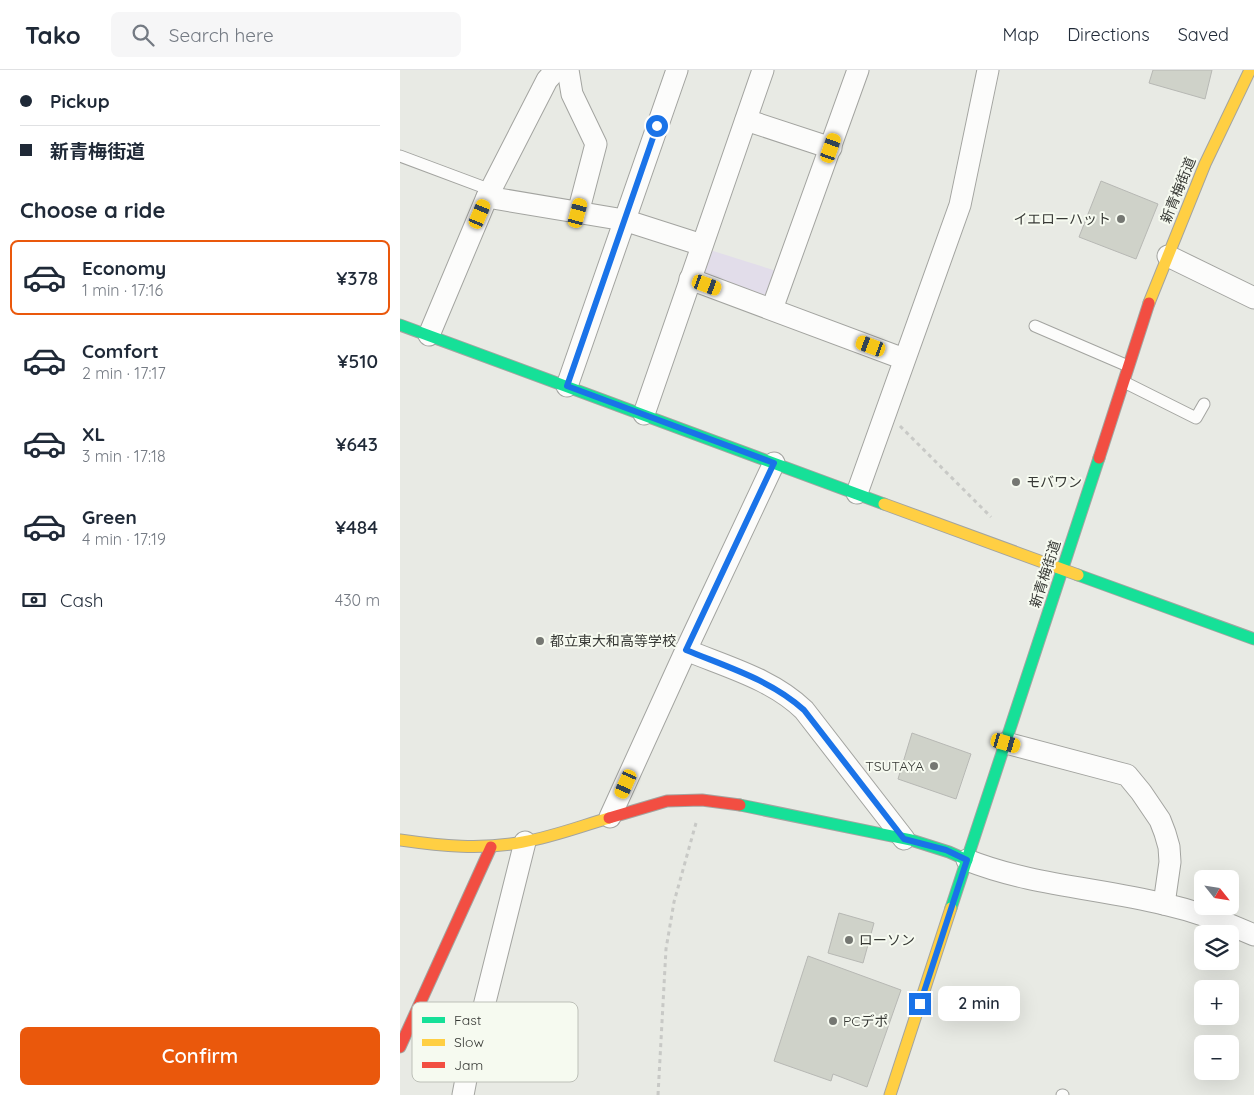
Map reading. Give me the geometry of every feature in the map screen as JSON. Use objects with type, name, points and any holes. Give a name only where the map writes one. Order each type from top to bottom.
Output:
[{"type":"street","points":[[429,335],[489,193],[547,80],[556,70]]},
{"type":"street","points":[[568,70],[572,94],[596,144],[578,213]]},
{"type":"street","points":[[567,386],[676,70]]},
{"type":"street","points":[[644,414],[763,70]]},
{"type":"street","points":[[772,309],[858,70]]},
{"type":"street","points":[[857,492],[960,205],[988,70]]},
{"type":"street","name":"新青梅街道","points":[[890,1095],[1153,292],[1205,164],[1250,70]]},
{"type":"street","points":[[746,120],[831,148]]},
{"type":"street","points":[[489,193],[578,213],[624,220],[702,245]]},
{"type":"street","points":[[1168,256],[1254,298]]},
{"type":"street","points":[[690,279],[904,359]]},
{"type":"street","points":[[400,325],[1254,639]]},
{"type":"street","points":[[610,818],[774,463]]},
{"type":"street","points":[[686,650],[766,683],[792,698],[804,710],[904,839]]},
{"type":"street","points":[[1006,743],[1127,775],[1160,820],[1165,833],[1169,847],[1170,862],[1164,904]]},
{"type":"street","points":[[400,840],[460,847],[490,847],[526,842],[659,802],[702,800],[904,839],[946,850],[990,869],[1164,904],[1228,924],[1254,935]]},
{"type":"street","points":[[485,1002],[526,842]]},
{"type":"street","points":[[420,1002],[490,847]]},
{"type":"street","points":[[400,1047],[412,1020]]},
{"type":"street","points":[[463,1095],[465,1082]]},
{"type":"lane","points":[[400,156],[489,193]]},
{"type":"lane","points":[[1034,326],[1128,366]]},
{"type":"lane","points":[[1124,382],[1196,418],[1204,404]]},
{"type":"path","points":[[886,411],[996,523]]},
{"type":"path","points":[[658,1095],[666,949],[674,902],[702,800]]},
{"type":"shaded area","points":[[710,250],[783,273],[771,306],[698,280]]},
{"type":"building","points":[[1153,70],[1212,70],[1205,99],[1149,83]]},
{"type":"building","points":[[1101,181],[1158,204],[1136,259],[1079,237]]},
{"type":"building","points":[[912,733],[971,754],[956,799],[898,779]]},
{"type":"building","points":[[839,913],[874,923],[863,963],[828,953]]},
{"type":"building","points":[[808,956],[901,990],[867,1087],[833,1074],[831,1081],[774,1061]]},
{"type":"traffic: fast","points":[[400,325],[884,504]]},
{"type":"traffic: fast","points":[[951,908],[1099,458]]},
{"type":"traffic: fast","points":[[1078,575],[1254,639]]},
{"type":"traffic: fast","points":[[740,805],[911,840],[967,860]]},
{"type":"traffic: slow","points":[[1149,303],[1205,164],[1250,70]]},
{"type":"traffic: slow","points":[[884,504],[1078,575]]},
{"type":"traffic: slow","points":[[400,840],[431,844],[492,846],[545,837],[609,818]]},
{"type":"traffic: slow","points":[[890,1095],[951,908]]},
{"type":"traffic: jam","points":[[1099,458],[1149,303]]},
{"type":"traffic: jam","points":[[609,818],[667,801],[702,800],[740,805]]},
{"type":"traffic: jam","points":[[420,1002],[491,847]]},
{"type":"traffic: jam","points":[[400,1047],[412,1021]]},
{"type":"place","name":"イエローハット","points":[[1121,219]]},
{"type":"place","name":"モバワン","points":[[1016,482]]},
{"type":"place","name":"都立東大和高等学校","points":[[540,641]]},
{"type":"place","name":"TSUTAYA","points":[[934,766]]},
{"type":"place","name":"ローソン","points":[[849,940]]},
{"type":"place","name":"PCデポ","points":[[833,1021]]},
{"type":"route","points":[[657,126],[567,386],[774,463],[686,650],[766,683],[792,698],[804,710],[904,839],[946,850],[967,860],[920,1004]]}]
